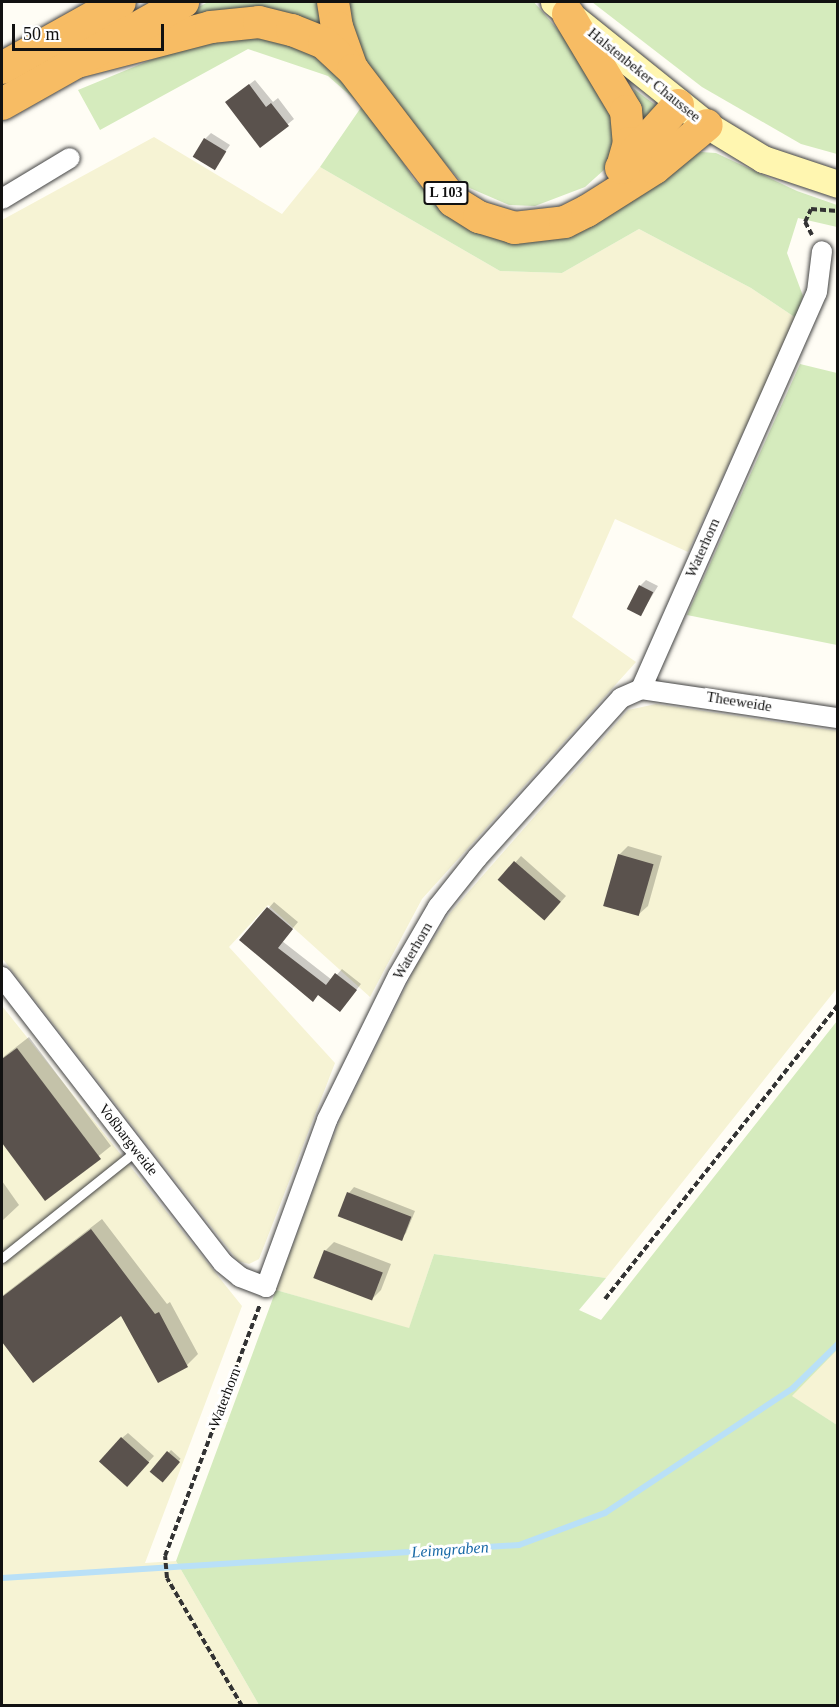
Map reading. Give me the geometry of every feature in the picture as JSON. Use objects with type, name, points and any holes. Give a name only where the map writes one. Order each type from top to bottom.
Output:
[{"type":"highway","points":[[2,68],[120,2]]},
{"type":"highway","name":"L 103","points":[[2,104],[183,2]]},
{"type":"highway","name":"L 103","points":[[333,2],[337,27],[353,70]]},
{"type":"highway","name":"L 103","points":[[561,8],[626,111],[629,143],[622,168]]},
{"type":"highway","name":"L 103","points":[[73,63],[211,27],[259,22],[292,30],[324,43],[353,70],[443,190],[465,210],[493,223],[528,229],[565,222],[587,211],[654,168],[706,125]]},
{"type":"highway","name":"L 103","points":[[587,211],[678,105]]},
{"type":"main road","name":"Halstenbeker Chaussee","points":[[561,8],[678,105],[706,125],[763,159],[837,184]]},
{"type":"street","points":[[2,199],[70,158]]},
{"type":"street","name":"Waterhorn","points":[[267,1287],[327,1120],[398,976],[438,908],[477,858],[621,698],[641,689],[817,292],[822,251]]},
{"type":"street","name":"Theeweide","points":[[641,689],[837,718]]},
{"type":"street","name":"Voßbargweide","points":[[2,977],[223,1263],[240,1277],[267,1287]]},
{"type":"lane","points":[[2,1258],[136,1151]]},
{"type":"path","points":[[805,222],[811,209],[837,211]]},
{"type":"path","points":[[605,1299],[837,1005]]},
{"type":"path","name":"Waterhorn","points":[[242,1706],[167,1578],[165,1556],[267,1287]]},
{"type":"shaded area","points":[[154,137],[282,214],[320,167],[500,271],[562,273],[639,229],[751,288],[796,318],[688,552],[615,519],[572,617],[636,662],[422,899],[370,997],[268,905],[229,947],[335,1063],[259,1259],[249,1264],[238,1261],[2,958],[2,220]]},
{"type":"shaded area","points":[[656,704],[837,731],[837,988],[606,1278],[434,1254],[409,1329],[276,1290],[339,1122],[417,964],[450,913],[628,710]]},
{"type":"shaded area","points":[[2,1006],[242,1306],[145,1563],[176,1561],[259,1705],[2,1705]]},
{"type":"shaded area","points":[[837,1350],[837,1425],[791,1396]]},
{"type":"green space","points":[[208,2],[324,2],[332,38],[157,29]]},
{"type":"green space","points":[[349,2],[534,2],[601,80],[617,130],[605,169],[585,187],[535,206],[509,205],[465,186],[408,121],[359,52],[348,16]]},
{"type":"green space","points":[[592,2],[837,2],[837,154],[801,144],[702,87]]},
{"type":"green space","points":[[250,33],[294,40],[334,66],[370,109],[414,180],[462,222],[506,238],[556,239],[593,224],[684,157],[701,152],[716,153],[797,191],[837,205],[837,227],[798,218],[787,253],[803,296],[796,318],[751,288],[639,229],[562,273],[500,271],[320,167],[362,106],[328,76],[248,49],[100,130],[78,90],[187,45]]},
{"type":"green space","points":[[634,89],[658,107],[641,128]]},
{"type":"green space","points":[[800,364],[837,373],[837,645],[687,615]]},
{"type":"green space","points":[[837,1021],[837,1350],[792,1396],[837,1425],[837,1705],[259,1705],[176,1561],[276,1290],[409,1328],[434,1254],[606,1278],[579,1310],[601,1320]]},
{"type":"building","points":[[249,84],[266,107],[271,103],[289,126],[260,148],[225,102]]},
{"type":"building","points":[[204,138],[226,151],[215,170],[193,157]]},
{"type":"building","points":[[639,585],[653,592],[641,616],[627,609]]},
{"type":"building","points":[[618,854],[654,864],[639,916],[603,906]]},
{"type":"building","points":[[514,861],[561,902],[544,921],[498,880]]},
{"type":"building","points":[[267,907],[293,929],[278,948],[326,985],[335,973],[357,990],[340,1012],[318,995],[313,1002],[239,940]]},
{"type":"building","points":[[17,1048],[101,1159],[45,1201],[2,1143],[2,1059]]},
{"type":"building","points":[[347,1192],[411,1217],[402,1241],[338,1216]]},
{"type":"building","points":[[91,1229],[155,1314],[159,1312],[188,1367],[158,1383],[121,1316],[33,1383],[2,1342],[2,1297]]},
{"type":"building","points":[[324,1250],[383,1273],[372,1301],[313,1278]]},
{"type":"building","points":[[121,1437],[149,1462],[127,1487],[99,1462]]},
{"type":"building","points":[[167,1451],[180,1462],[163,1483],[150,1472]]},
{"type":"waterway","name":"Leimgraben","points":[[2,1578],[519,1545],[605,1513],[793,1388],[838,1344]]}]
